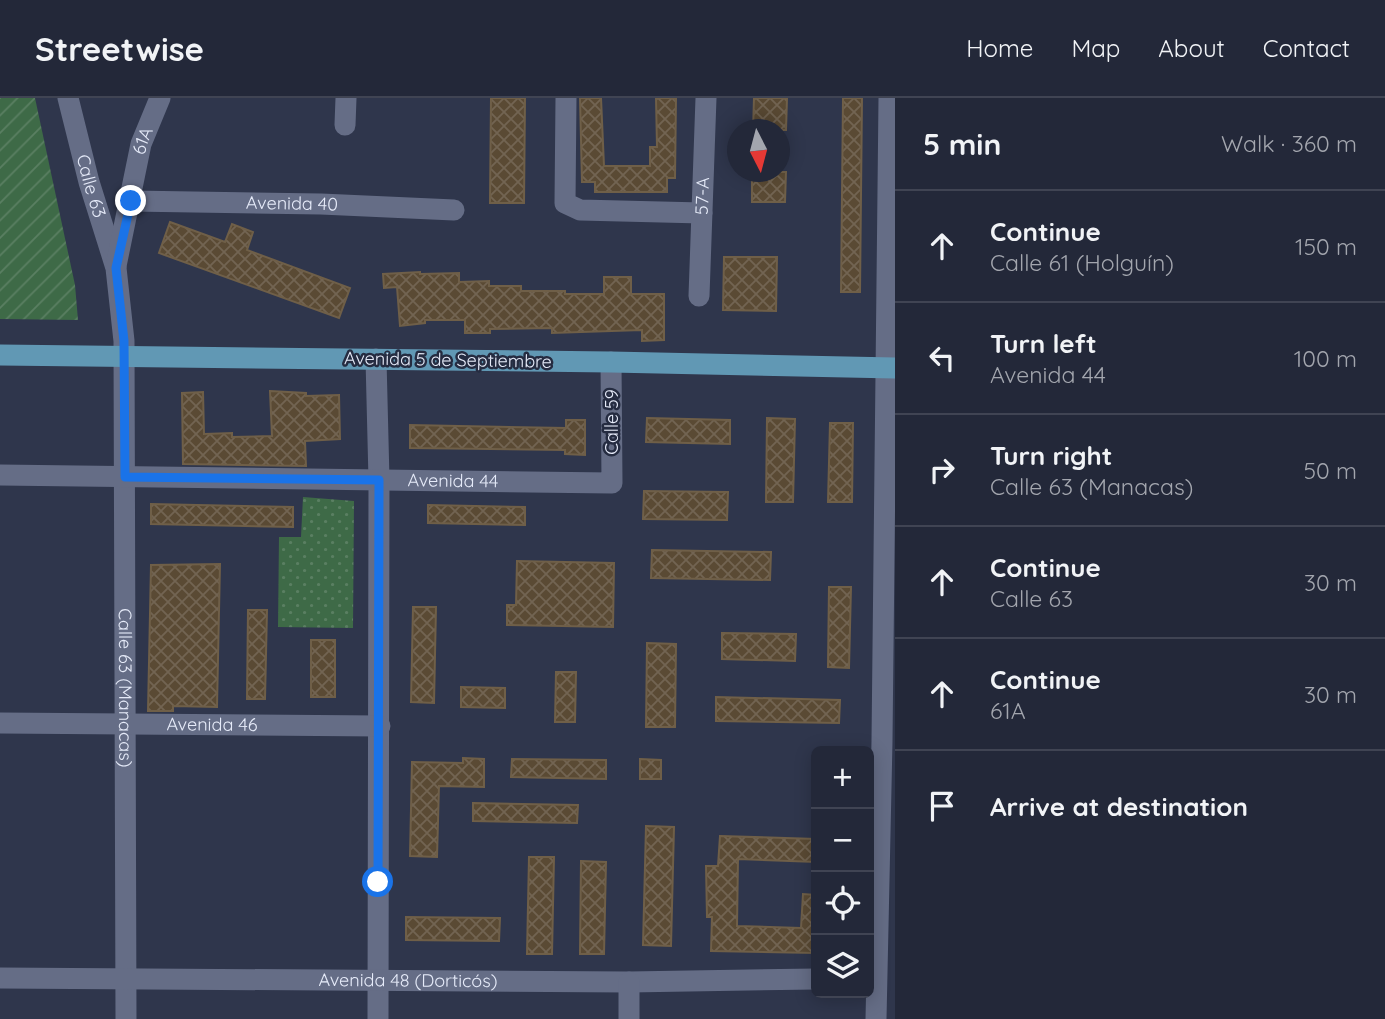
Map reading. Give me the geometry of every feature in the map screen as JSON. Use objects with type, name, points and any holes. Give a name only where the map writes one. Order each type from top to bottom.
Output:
[{"type":"main road","name":"Avenida 5 de Septiembre","points":[[0,355],[891,368]]},
{"type":"street","name":"Calle 63","points":[[68,98],[89,182],[116,268],[124,358]]},
{"type":"street","name":"61A","points":[[116,268],[141,144],[160,98]]},
{"type":"street","points":[[345,125],[346,98]]},
{"type":"street","points":[[566,98],[565,203],[580,210],[702,213]]},
{"type":"street","name":"57-A","points":[[699,296],[706,98]]},
{"type":"street","points":[[876,1019],[880,979],[882,741],[891,368],[889,98]]},
{"type":"street","name":"Avenida 40","points":[[131,201],[321,204],[454,210]]},
{"type":"street","name":"Calle 63 (Manacas)","points":[[124,358],[126,1019]]},
{"type":"street","points":[[376,359],[380,726],[378,1019]]},
{"type":"street","name":"Calle 59","points":[[611,362],[612,483]]},
{"type":"street","name":"Avenida 44","points":[[0,475],[612,483]]},
{"type":"street","name":"Avenida 46","points":[[0,723],[380,726]]},
{"type":"street","name":"Avenida 48 (Dorticós)","points":[[0,978],[629,982],[811,979]]},
{"type":"street","points":[[629,982],[629,1019]]},
{"type":"green space","points":[[0,98],[35,98],[75,285],[78,320],[0,319]]},
{"type":"green space","points":[[303,497],[354,501],[353,628],[278,627],[279,537],[301,537]]},
{"type":"building","points":[[491,98],[525,98],[524,203],[490,203]]},
{"type":"building","points":[[580,98],[601,98],[604,166],[650,166],[650,147],[657,147],[656,98],[676,98],[675,178],[667,178],[667,192],[595,192],[595,182],[582,182]]},
{"type":"building","points":[[754,98],[787,98],[786,119],[753,119]]},
{"type":"building","points":[[843,98],[862,98],[860,292],[841,292]]},
{"type":"building","points":[[752,182],[786,182],[785,202],[752,202]]},
{"type":"building","points":[[170,222],[225,242],[232,224],[253,232],[247,250],[350,288],[339,318],[159,253]]},
{"type":"building","points":[[724,257],[777,257],[776,311],[723,310]]},
{"type":"building","points":[[459,273],[459,282],[489,281],[489,286],[521,286],[521,291],[565,291],[565,294],[604,294],[604,277],[631,277],[631,294],[664,294],[664,340],[642,341],[642,330],[552,333],[552,328],[490,329],[490,333],[465,333],[465,320],[425,320],[425,323],[400,326],[397,287],[384,288],[383,274]]},
{"type":"building","points":[[270,391],[306,393],[306,396],[339,395],[340,439],[305,441],[306,466],[183,464],[182,393],[203,392],[204,434],[232,433],[232,437],[272,436]]},
{"type":"building","points":[[647,418],[730,420],[730,444],[646,442]]},
{"type":"building","points":[[767,418],[795,419],[793,502],[766,502]]},
{"type":"building","points":[[566,420],[585,420],[585,455],[565,454],[565,450],[410,448],[410,425],[566,428]]},
{"type":"building","points":[[830,423],[853,423],[852,502],[828,502]]},
{"type":"building","points":[[644,491],[728,492],[727,520],[643,519]]},
{"type":"building","points":[[151,504],[293,507],[293,527],[151,524]]},
{"type":"building","points":[[428,505],[525,507],[525,525],[428,523]]},
{"type":"building","points":[[652,550],[771,552],[770,580],[651,578]]},
{"type":"building","points":[[517,561],[614,563],[613,627],[507,625],[507,605],[516,605]]},
{"type":"building","points":[[220,564],[217,707],[173,706],[173,711],[148,711],[151,565]]},
{"type":"building","points":[[829,587],[851,587],[849,668],[828,667]]},
{"type":"building","points":[[413,607],[436,607],[434,703],[411,702]]},
{"type":"building","points":[[248,610],[267,610],[265,699],[247,699]]},
{"type":"building","points":[[722,633],[796,634],[795,661],[722,659]]},
{"type":"building","points":[[311,640],[335,640],[335,697],[311,697]]},
{"type":"building","points":[[647,643],[676,644],[675,727],[646,727]]},
{"type":"building","points":[[556,672],[576,672],[575,722],[555,722]]},
{"type":"building","points":[[461,687],[505,688],[505,708],[461,707]]},
{"type":"building","points":[[716,697],[840,700],[839,723],[716,721]]},
{"type":"building","points":[[463,758],[484,759],[484,787],[439,786],[437,857],[410,856],[412,762],[463,763]]},
{"type":"building","points":[[512,759],[606,760],[606,779],[511,777]]},
{"type":"building","points":[[640,759],[661,760],[661,779],[640,779]]},
{"type":"building","points":[[473,803],[578,805],[577,823],[473,821]]},
{"type":"building","points":[[646,826],[674,827],[671,946],[643,945]]},
{"type":"building","points":[[720,836],[811,839],[811,862],[738,859],[737,926],[801,928],[803,894],[811,895],[811,953],[711,951],[712,917],[707,917],[706,866],[718,866]]},
{"type":"building","points":[[529,857],[554,857],[552,954],[527,954]]},
{"type":"building","points":[[581,861],[606,862],[604,954],[580,954]]},
{"type":"building","points":[[406,917],[500,918],[499,941],[406,940]]},
{"type":"route","points":[[131,201],[116,268],[124,341],[125,477],[379,480],[378,882]]}]
